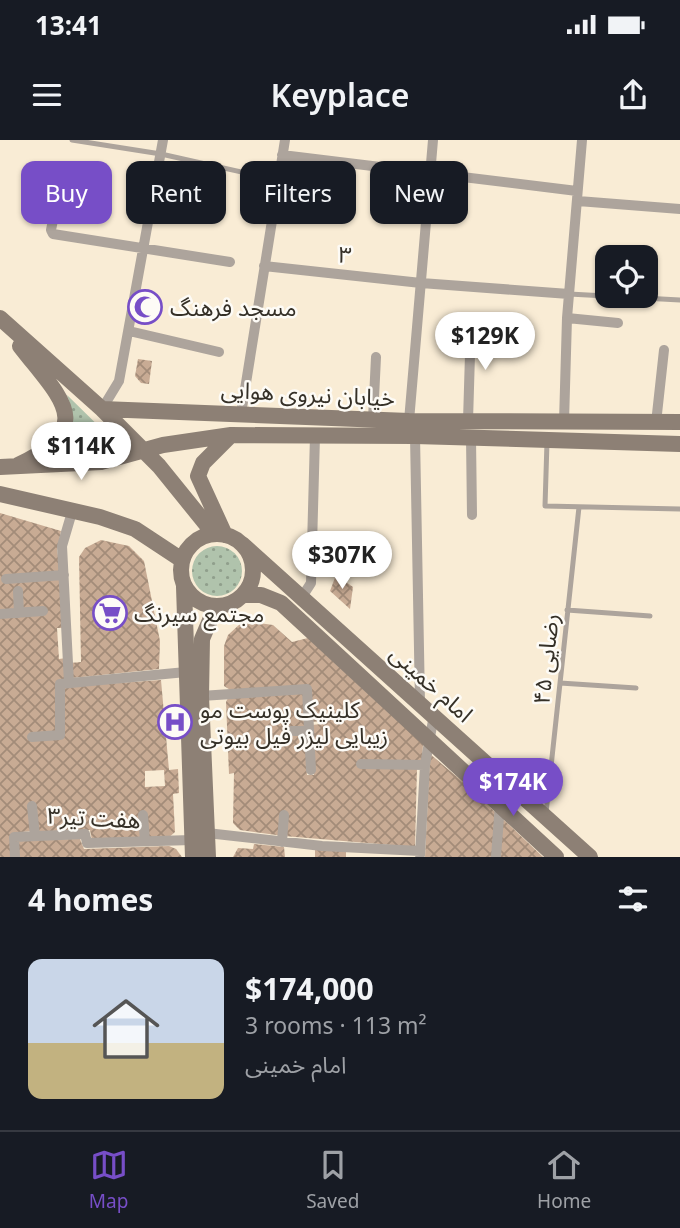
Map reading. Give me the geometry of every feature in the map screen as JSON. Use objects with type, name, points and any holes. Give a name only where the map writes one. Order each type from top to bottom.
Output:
[{"type":"main road","points":[[0,320],[102,409],[220,534],[242,544],[252,560],[253,573],[243,596],[226,605],[216,606],[198,601],[184,587]]},
{"type":"main road","points":[[0,320],[66,409],[63,432],[56,442],[36,457],[6,467]]},
{"type":"main road","name":"خیابان نیروی هوایی","points":[[102,409],[373,419],[471,438],[679,445]]},
{"type":"main road","name":"خیابان نیروی هوایی","points":[[6,467],[101,462],[142,449],[231,435],[315,436],[468,421],[680,422]]},
{"type":"main road","points":[[220,534],[198,476],[203,463],[231,435]]},
{"type":"main road","points":[[0,494],[100,517],[135,529],[182,560]]},
{"type":"main road","points":[[208,857],[200,836],[186,672],[182,560],[194,542],[220,534]]},
{"type":"main road","name":"امام خمینی","points":[[242,544],[590,857]]},
{"type":"main road","name":"امام خمینی","points":[[243,596],[261,595],[281,603],[556,857]]},
{"type":"main road","points":[[193,857],[200,836],[202,639],[216,606]]},
{"type":"street","points":[[102,409],[119,381],[163,140]]},
{"type":"street","points":[[281,161],[285,140]]},
{"type":"street","points":[[431,161],[433,140]]},
{"type":"street","points":[[564,422],[567,318],[582,140]]},
{"type":"street","points":[[282,155],[370,167]]},
{"type":"street","points":[[468,180],[680,209]]},
{"type":"street","points":[[53,224],[51,233],[230,262]]},
{"type":"street","points":[[241,414],[270,224]]},
{"type":"street","points":[[420,702],[412,428],[426,224]]},
{"type":"street","name":"۳","points":[[264,266],[421,283],[569,294]]},
{"type":"street","points":[[567,318],[618,323]]},
{"type":"street","points":[[468,421],[471,321]]},
{"type":"street","points":[[129,331],[219,352]]},
{"type":"street","points":[[656,423],[664,349]]},
{"type":"street","points":[[373,419],[376,357]]},
{"type":"street","points":[[302,597],[312,583],[315,436]]},
{"type":"street","points":[[471,438],[472,515]]},
{"type":"street","points":[[69,683],[62,546],[72,512]]},
{"type":"street","points":[[6,579],[64,575]]},
{"type":"street","points":[[18,591],[19,612]]},
{"type":"street","points":[[0,614],[43,611]]},
{"type":"street","points":[[32,737],[60,735],[60,684],[186,672]]},
{"type":"street","points":[[201,696],[307,689],[311,770]]},
{"type":"street","points":[[420,854],[425,765],[434,715]]},
{"type":"street","points":[[290,732],[321,723]]},
{"type":"street","points":[[361,764],[425,765]]},
{"type":"street","points":[[496,857],[502,778]]},
{"type":"street","points":[[32,806],[35,836]]},
{"type":"street","points":[[282,842],[284,815]]},
{"type":"street","points":[[143,816],[145,841]]},
{"type":"street","name":"هفت تیر۳","points":[[15,857],[14,837],[85,834],[87,843],[200,836],[420,854]]},
{"type":"lane","points":[[72,140],[161,153],[240,171]]},
{"type":"lane","points":[[569,294],[680,300]]},
{"type":"lane","points":[[547,442],[545,506],[680,509]]},
{"type":"lane","name":"رضایی ۴۵","points":[[545,815],[579,507]]},
{"type":"lane","points":[[567,610],[650,616]]},
{"type":"lane","points":[[560,683],[636,688]]},
{"type":"green space","points":[[67,395],[118,445],[99,452],[53,457],[64,443],[72,421]]},
{"type":"green space","points":[[217,546],[235,553],[242,571],[235,589],[217,596],[199,589],[192,571],[199,553]]},
{"type":"building","points":[[138,359],[152,361],[149,384],[141,383],[135,376]]},
{"type":"building","points":[[0,513],[61,531],[57,550],[61,573],[4,577],[4,581],[62,578],[64,628],[57,628],[59,659],[66,658],[67,681],[57,681],[58,733],[30,735],[30,739],[60,738],[62,735],[63,687],[161,680],[169,770],[178,769],[179,793],[173,794],[175,832],[168,838],[147,839],[145,814],[142,814],[143,837],[92,840],[90,830],[36,834],[33,803],[29,804],[32,831],[12,833],[13,857],[0,857],[0,616],[45,613],[44,609],[20,610],[19,590],[16,590],[17,611],[0,612]],"holes":[[[164,770],[165,786],[145,787],[145,771]]]},
{"type":"building","name":"مجتمع سیرنگ","points":[[101,540],[129,546],[144,561],[160,641],[159,669],[72,678],[70,663],[81,662],[79,557],[85,548]]},
{"type":"building","points":[[336,575],[353,587],[350,609],[330,591]]},
{"type":"building","points":[[240,624],[273,625],[292,642],[308,638],[423,744],[422,761],[417,768],[415,847],[284,836],[240,830],[233,823],[234,773],[229,774],[228,698],[304,693],[306,729],[284,730],[284,734],[305,736],[307,775],[314,775],[311,725],[322,724],[322,721],[311,722],[309,686],[232,691],[224,686],[224,646],[228,635]]},
{"type":"building","points":[[430,754],[469,787],[467,794],[479,802],[482,799],[495,812],[492,857],[425,857]]},
{"type":"building","points":[[504,820],[543,857],[500,857],[500,822]]},
{"type":"building","points":[[80,839],[84,849],[169,846],[176,849],[182,857],[17,857],[15,840]]},
{"type":"building","points":[[254,844],[284,847],[285,857],[233,857],[238,848],[253,849]]},
{"type":"building","points":[[315,849],[346,851],[346,857],[315,857]]},
{"type":"place","name":"مسجد فرهنگ","points":[[145,307]]},
{"type":"place","name":"مجتمع سیرنگ","points":[[110,613]]},
{"type":"place","name":"کلینیک پوست مو زیبایی لیزر فیل بیوتی","points":[[175,722]]}]
